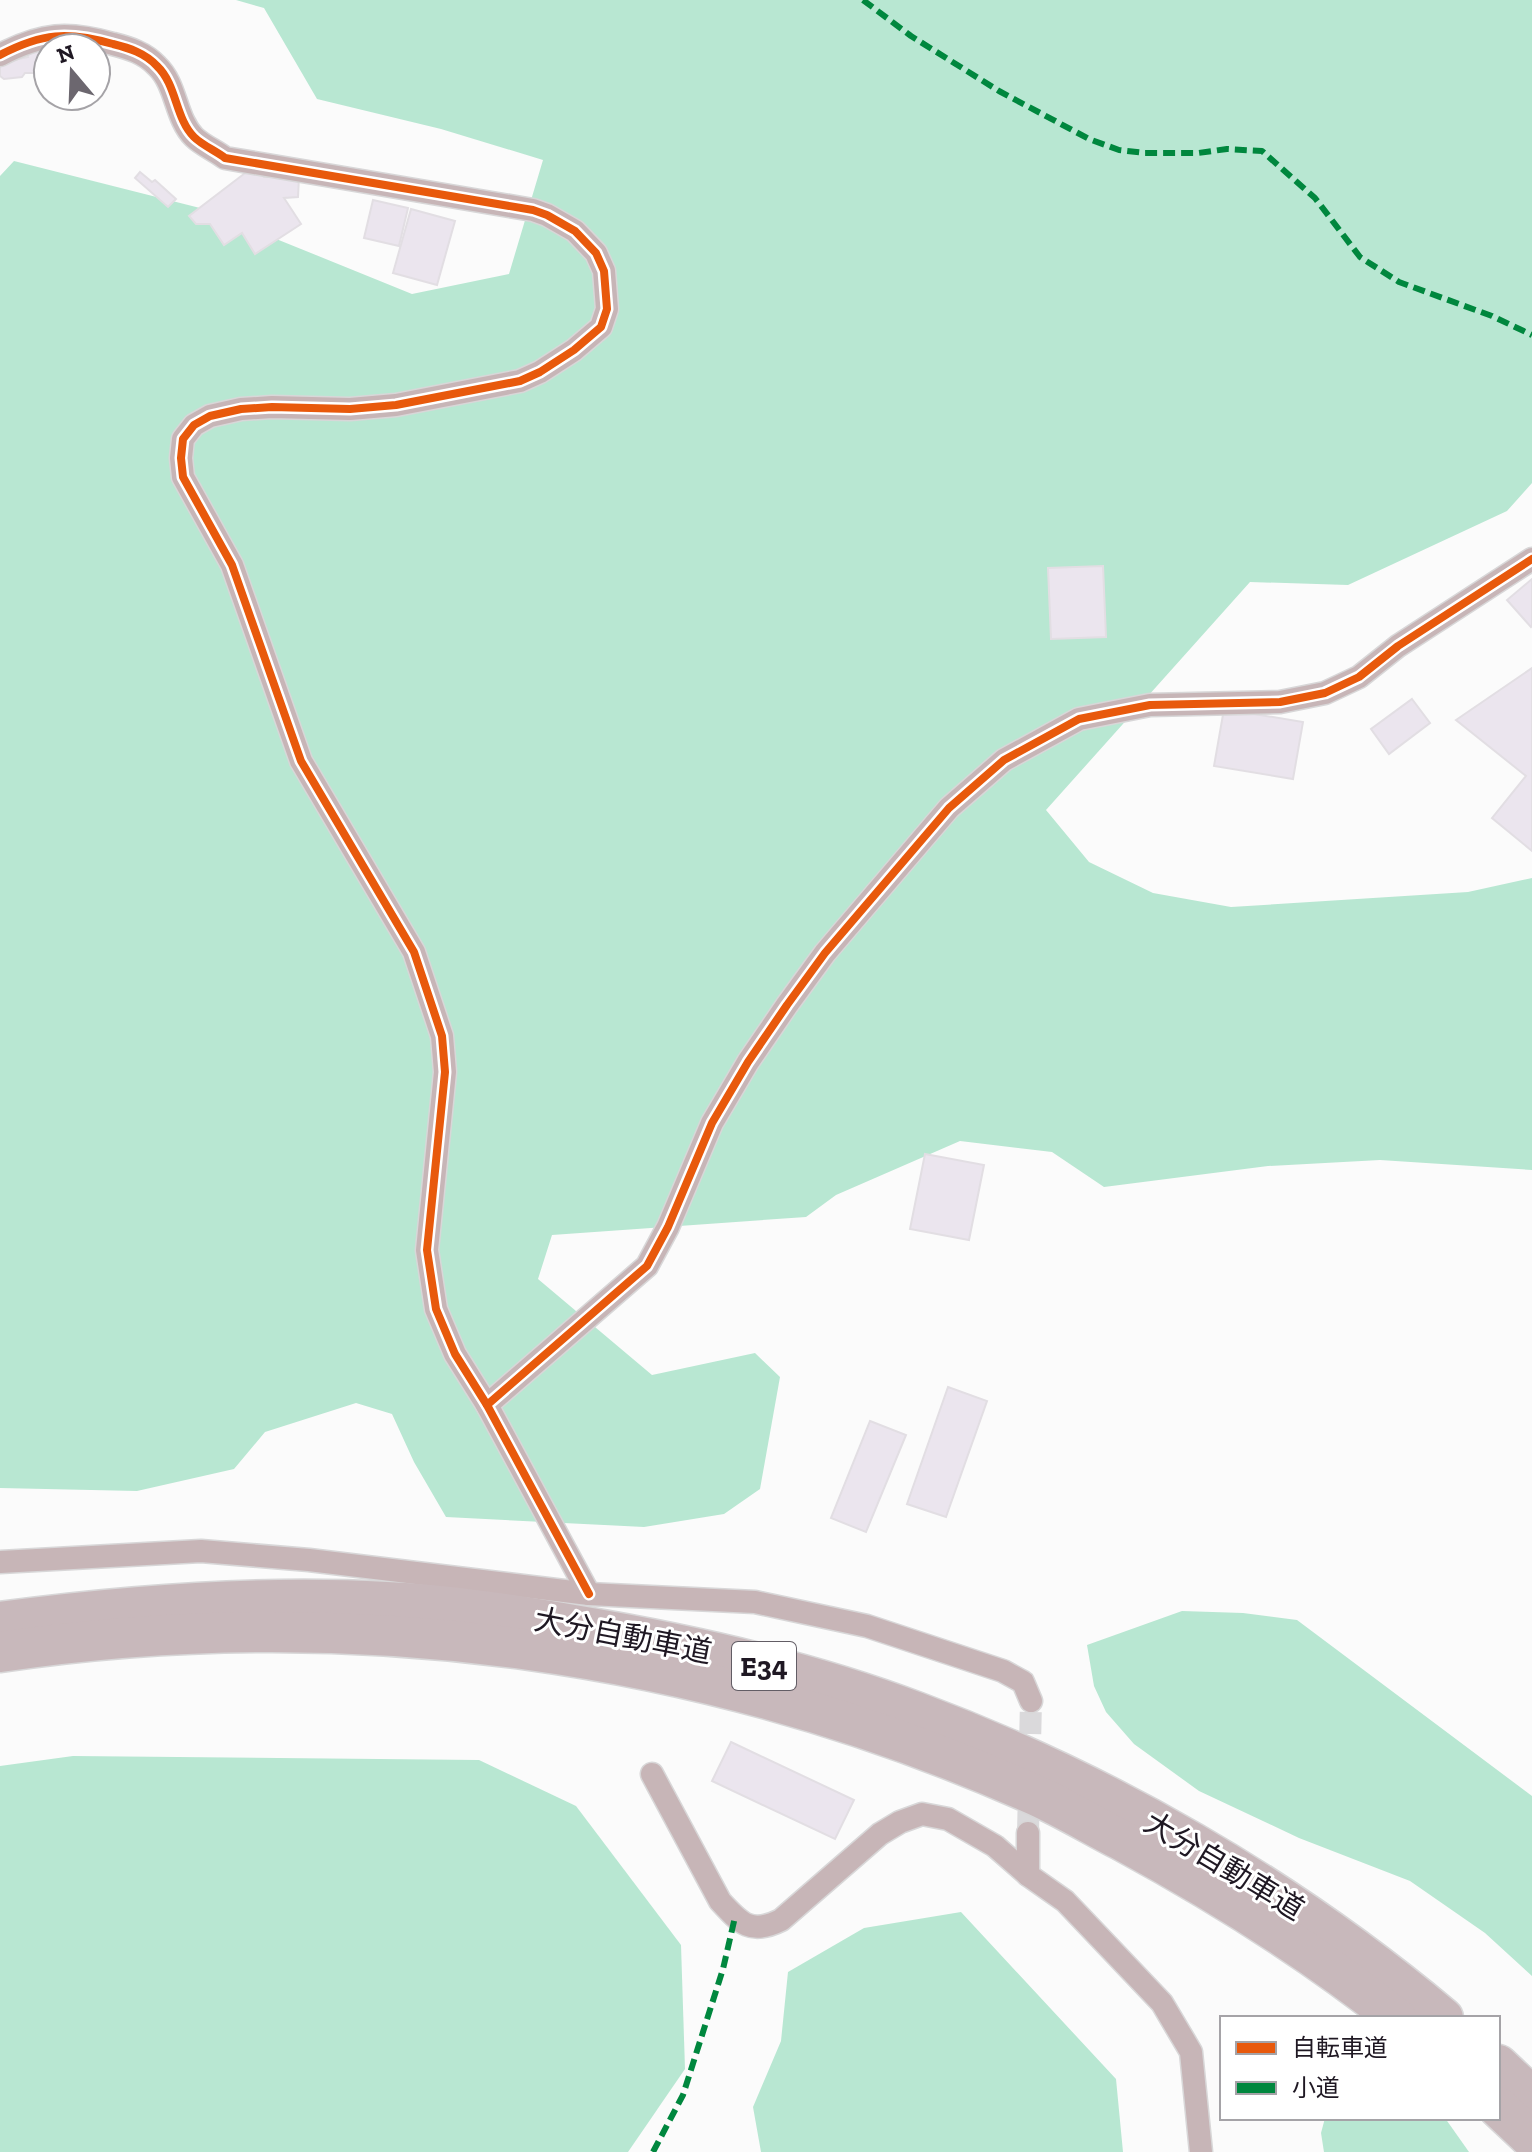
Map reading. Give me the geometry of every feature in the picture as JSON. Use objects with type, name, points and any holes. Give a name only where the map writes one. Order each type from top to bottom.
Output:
[{"type":"highway","name":"大分自動車道","points":[[0,1622],[83,1611],[239,1601],[386,1602],[515,1615],[654,1638],[797,1674],[915,1712],[1047,1767],[1207,1850],[1341,1937],[1440,2016]]},
{"type":"highway","name":"大分自動車道","points":[[0,1652],[114,1638],[238,1632],[382,1633],[514,1646],[645,1669],[789,1703],[902,1741],[1037,1796],[1191,1878],[1323,1962],[1393,2016]]},
{"type":"highway","points":[[1500,2070],[1520,2118]]},
{"type":"street","points":[[0,55],[30,41],[53,36],[84,35],[135,50],[157,65],[168,80],[182,118],[194,137],[225,158],[533,210],[575,231],[596,253],[604,271],[607,309],[601,327],[574,350],[540,372],[505,384],[396,405],[350,409],[272,407],[241,409],[210,416],[194,425],[183,439],[181,458],[183,477],[232,565],[301,761],[414,952],[442,1036],[445,1072],[427,1250],[436,1309],[455,1354],[487,1405],[589,1594]]},
{"type":"street","points":[[487,1405],[647,1266],[668,1227],[712,1123],[779,1017],[825,953],[949,808],[1004,760],[1079,719],[1150,705],[1280,702],[1325,693],[1359,677],[1398,646],[1532,559]]},
{"type":"street","points":[[0,1562],[201,1551],[309,1560],[589,1594],[755,1602],[867,1626],[1003,1671],[1023,1682],[1031,1701]]},
{"type":"street","points":[[652,1774],[720,1901],[735,1917],[756,1929],[781,1920],[880,1834],[922,1814],[948,1819],[995,1846],[1028,1875],[1065,1901],[1162,2003],[1191,2052],[1201,2152]]},
{"type":"street","points":[[1028,1833],[1028,1875]]},
{"type":"green space","points":[[236,0],[1532,0],[1532,483],[1507,511],[1348,585],[1250,582],[1046,810],[1089,862],[1153,893],[1231,907],[1468,892],[1532,878],[1532,1170],[1380,1160],[1268,1166],[1104,1187],[1052,1152],[960,1141],[836,1195],[806,1217],[552,1235],[538,1279],[652,1375],[755,1353],[780,1377],[760,1489],[724,1514],[644,1527],[446,1517],[414,1462],[392,1414],[356,1403],[265,1432],[234,1469],[137,1491],[0,1488],[0,176],[14,161],[200,208],[412,294],[509,274],[543,160],[441,129],[317,99],[264,8]]},
{"type":"green space","points":[[1182,1611],[1243,1613],[1297,1620],[1532,1796],[1532,1976],[1485,1933],[1410,1881],[1299,1838],[1199,1791],[1134,1744],[1106,1712],[1094,1686],[1087,1645]]},
{"type":"green space","points":[[73,1756],[479,1760],[576,1806],[681,1945],[685,2069],[628,2152],[0,2152],[0,1766]]},
{"type":"green space","points":[[961,1912],[1116,2079],[1123,2152],[761,2152],[753,2107],[781,2041],[788,1972],[864,1928]]},
{"type":"green space","points":[[1324,2120],[1446,2120],[1469,2152],[1324,2152],[1321,2133]]},
{"type":"building","points":[[25,45],[32,45],[32,73],[4,79],[0,76],[0,63],[28,57]]},
{"type":"building","points":[[253,167],[264,177],[299,177],[298,197],[284,198],[301,224],[255,254],[242,233],[224,245],[210,224],[196,224],[189,216]]},
{"type":"building","points":[[140,172],[152,182],[155,180],[176,199],[168,207],[135,178]]},
{"type":"building","points":[[373,200],[408,208],[399,246],[364,238]]},
{"type":"building","points":[[411,209],[455,221],[437,285],[393,273]]},
{"type":"building","points":[[1103,566],[1106,637],[1051,639],[1048,568]]},
{"type":"building","points":[[1532,579],[1532,626],[1531,627],[1507,600]]},
{"type":"building","points":[[1532,668],[1532,851],[1492,818],[1526,776],[1456,720]]},
{"type":"building","points":[[1412,699],[1430,723],[1389,754],[1371,729]]},
{"type":"building","points":[[1224,709],[1303,722],[1293,779],[1214,766]]},
{"type":"building","points":[[925,1154],[984,1165],[969,1240],[910,1229]]},
{"type":"building","points":[[948,1387],[987,1401],[946,1517],[907,1504]]},
{"type":"building","points":[[870,1421],[906,1435],[866,1532],[831,1518]]},
{"type":"building","points":[[731,1742],[854,1800],[835,1839],[712,1781]]},
{"type":"tunnel","points":[[1028,1833],[1031,1701]]},
{"type":"marked path","points":[[863,0],[911,36],[999,91],[1089,139],[1119,150],[1145,153],[1198,153],[1227,149],[1262,151],[1315,198],[1360,257],[1399,282],[1492,316],[1532,335]]},
{"type":"marked path","points":[[653,2152],[683,2095],[723,1969],[735,1917]]},
{"type":"cycle path","points":[[0,55],[29,42],[55,36],[82,37],[131,49],[147,58],[164,74],[183,121],[194,137],[225,158],[533,210],[575,231],[596,253],[604,271],[607,309],[601,327],[574,350],[520,381],[396,405],[350,409],[272,407],[241,409],[210,416],[194,425],[183,439],[181,458],[183,477],[232,565],[301,761],[414,952],[442,1036],[445,1072],[427,1250],[436,1309],[455,1354],[487,1405],[589,1594]]},
{"type":"cycle path","points":[[487,1405],[647,1266],[668,1227],[712,1123],[787,1005],[825,953],[949,808],[1004,760],[1079,719],[1150,705],[1280,702],[1325,693],[1359,677],[1398,646],[1532,559]]}]
